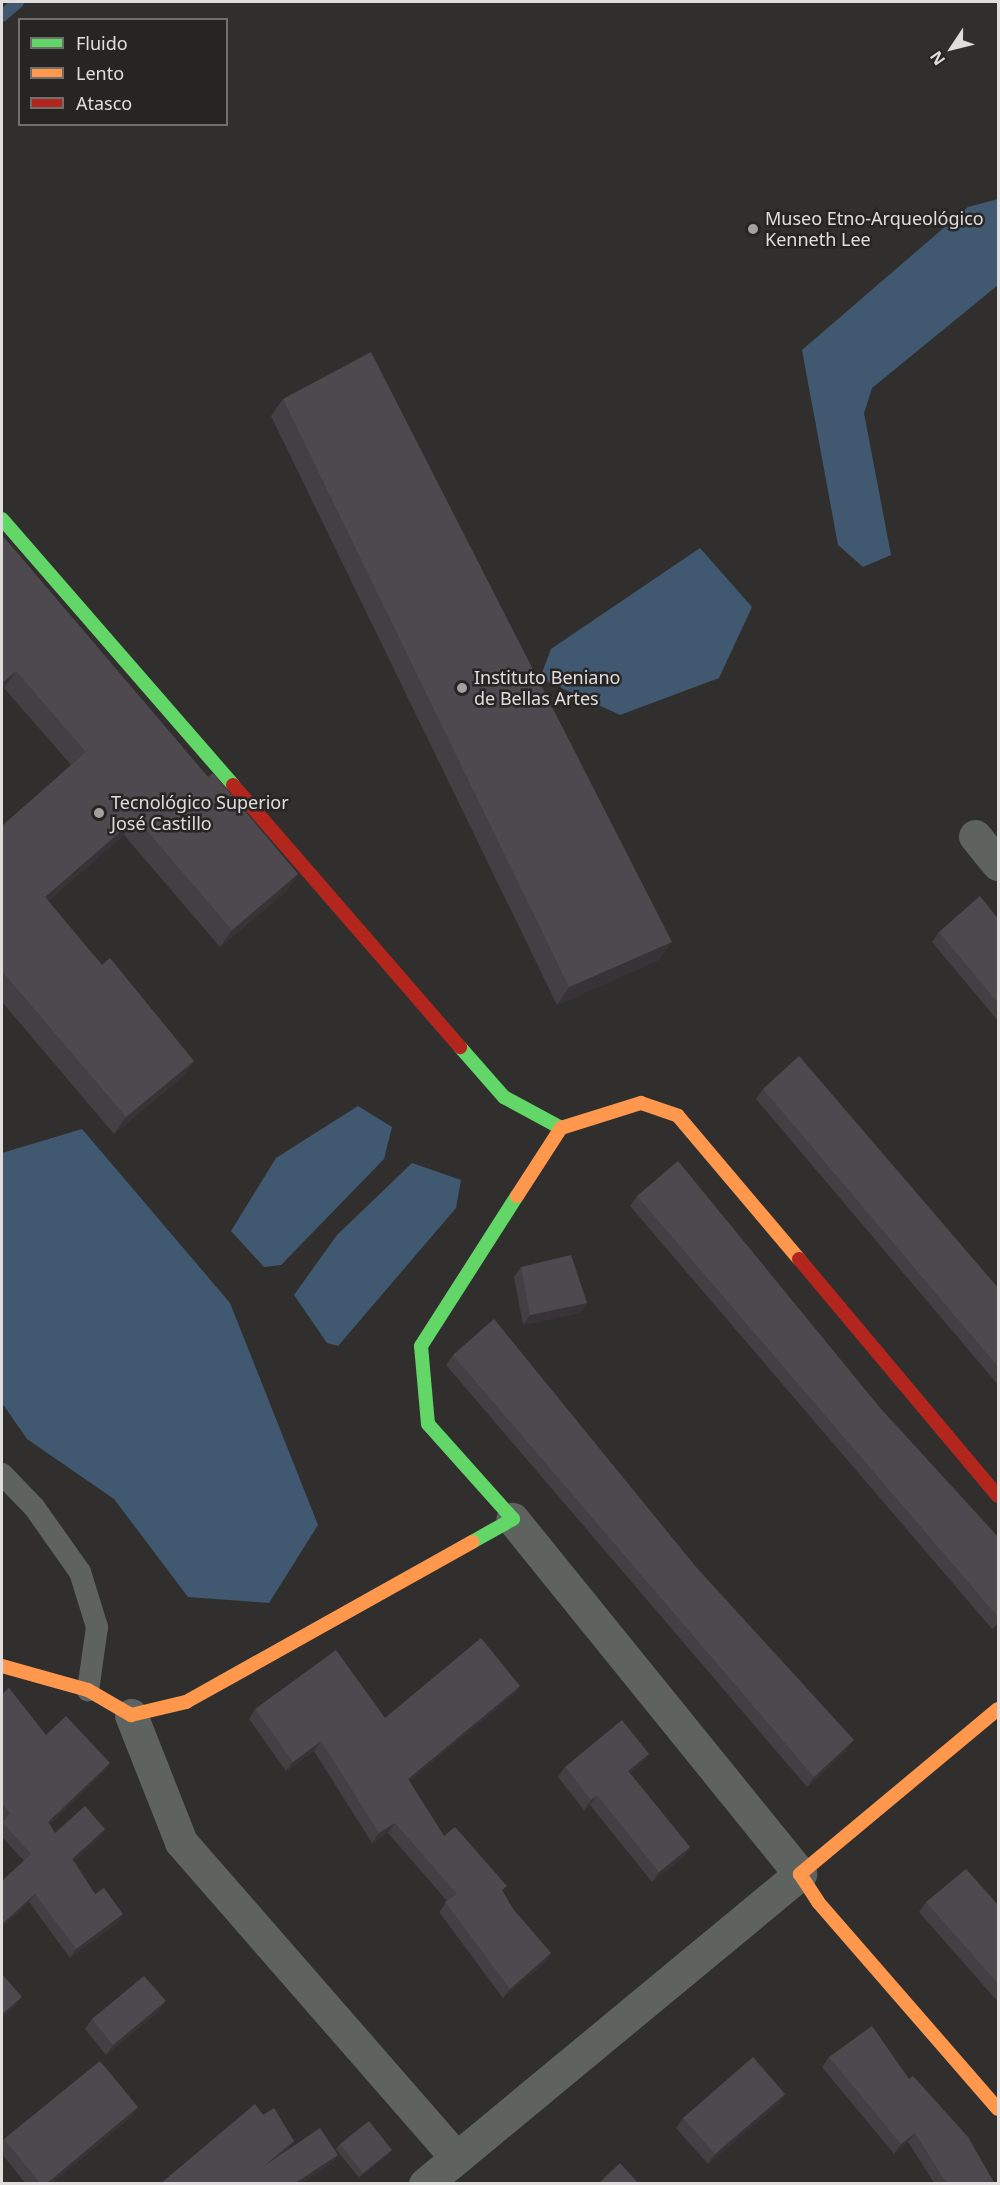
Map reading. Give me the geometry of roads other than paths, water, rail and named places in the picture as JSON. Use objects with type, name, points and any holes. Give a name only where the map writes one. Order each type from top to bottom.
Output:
[{"type":"street","points":[[2,519],[504,1096],[561,1128]]},
{"type":"street","points":[[975,836],[999,864]]},
{"type":"street","points":[[999,1496],[678,1116],[640,1103],[561,1128],[422,1346],[428,1424],[513,1519],[800,1874],[818,1902],[999,2109]]},
{"type":"street","points":[[130,1715],[186,1702],[513,1519]]},
{"type":"street","points":[[2,1666],[88,1690],[130,1715],[181,1842],[455,2156]]},
{"type":"street","points":[[425,2184],[455,2156],[999,1709]]},
{"type":"lane","points":[[2,1474],[34,1507],[80,1572],[97,1627],[88,1690]]},
{"type":"water","points":[[998,199],[998,285],[872,388],[864,413],[891,555],[863,567],[838,545],[802,350],[968,207]]},
{"type":"water","points":[[700,548],[752,607],[719,678],[620,715],[540,678],[551,649]]},
{"type":"water","points":[[358,1106],[392,1127],[384,1159],[281,1265],[264,1267],[231,1231],[276,1158]]},
{"type":"water","points":[[82,1129],[230,1303],[318,1525],[269,1603],[188,1597],[114,1499],[27,1439],[2,1403],[2,1153]]},
{"type":"water","points":[[412,1163],[461,1180],[456,1208],[338,1346],[327,1343],[294,1295],[337,1235]]},
{"type":"waterway","points":[[2,16],[18,2]]},
{"type":"place","name":"Museo Etno-Arqueológico Kenneth Lee","points":[[753,229]]},
{"type":"place","name":"Instituto Beniano de Bellas Artes","points":[[462,688]]},
{"type":"place","name":"Tecnológico Superior José Castillo","points":[[99,813]]}]
